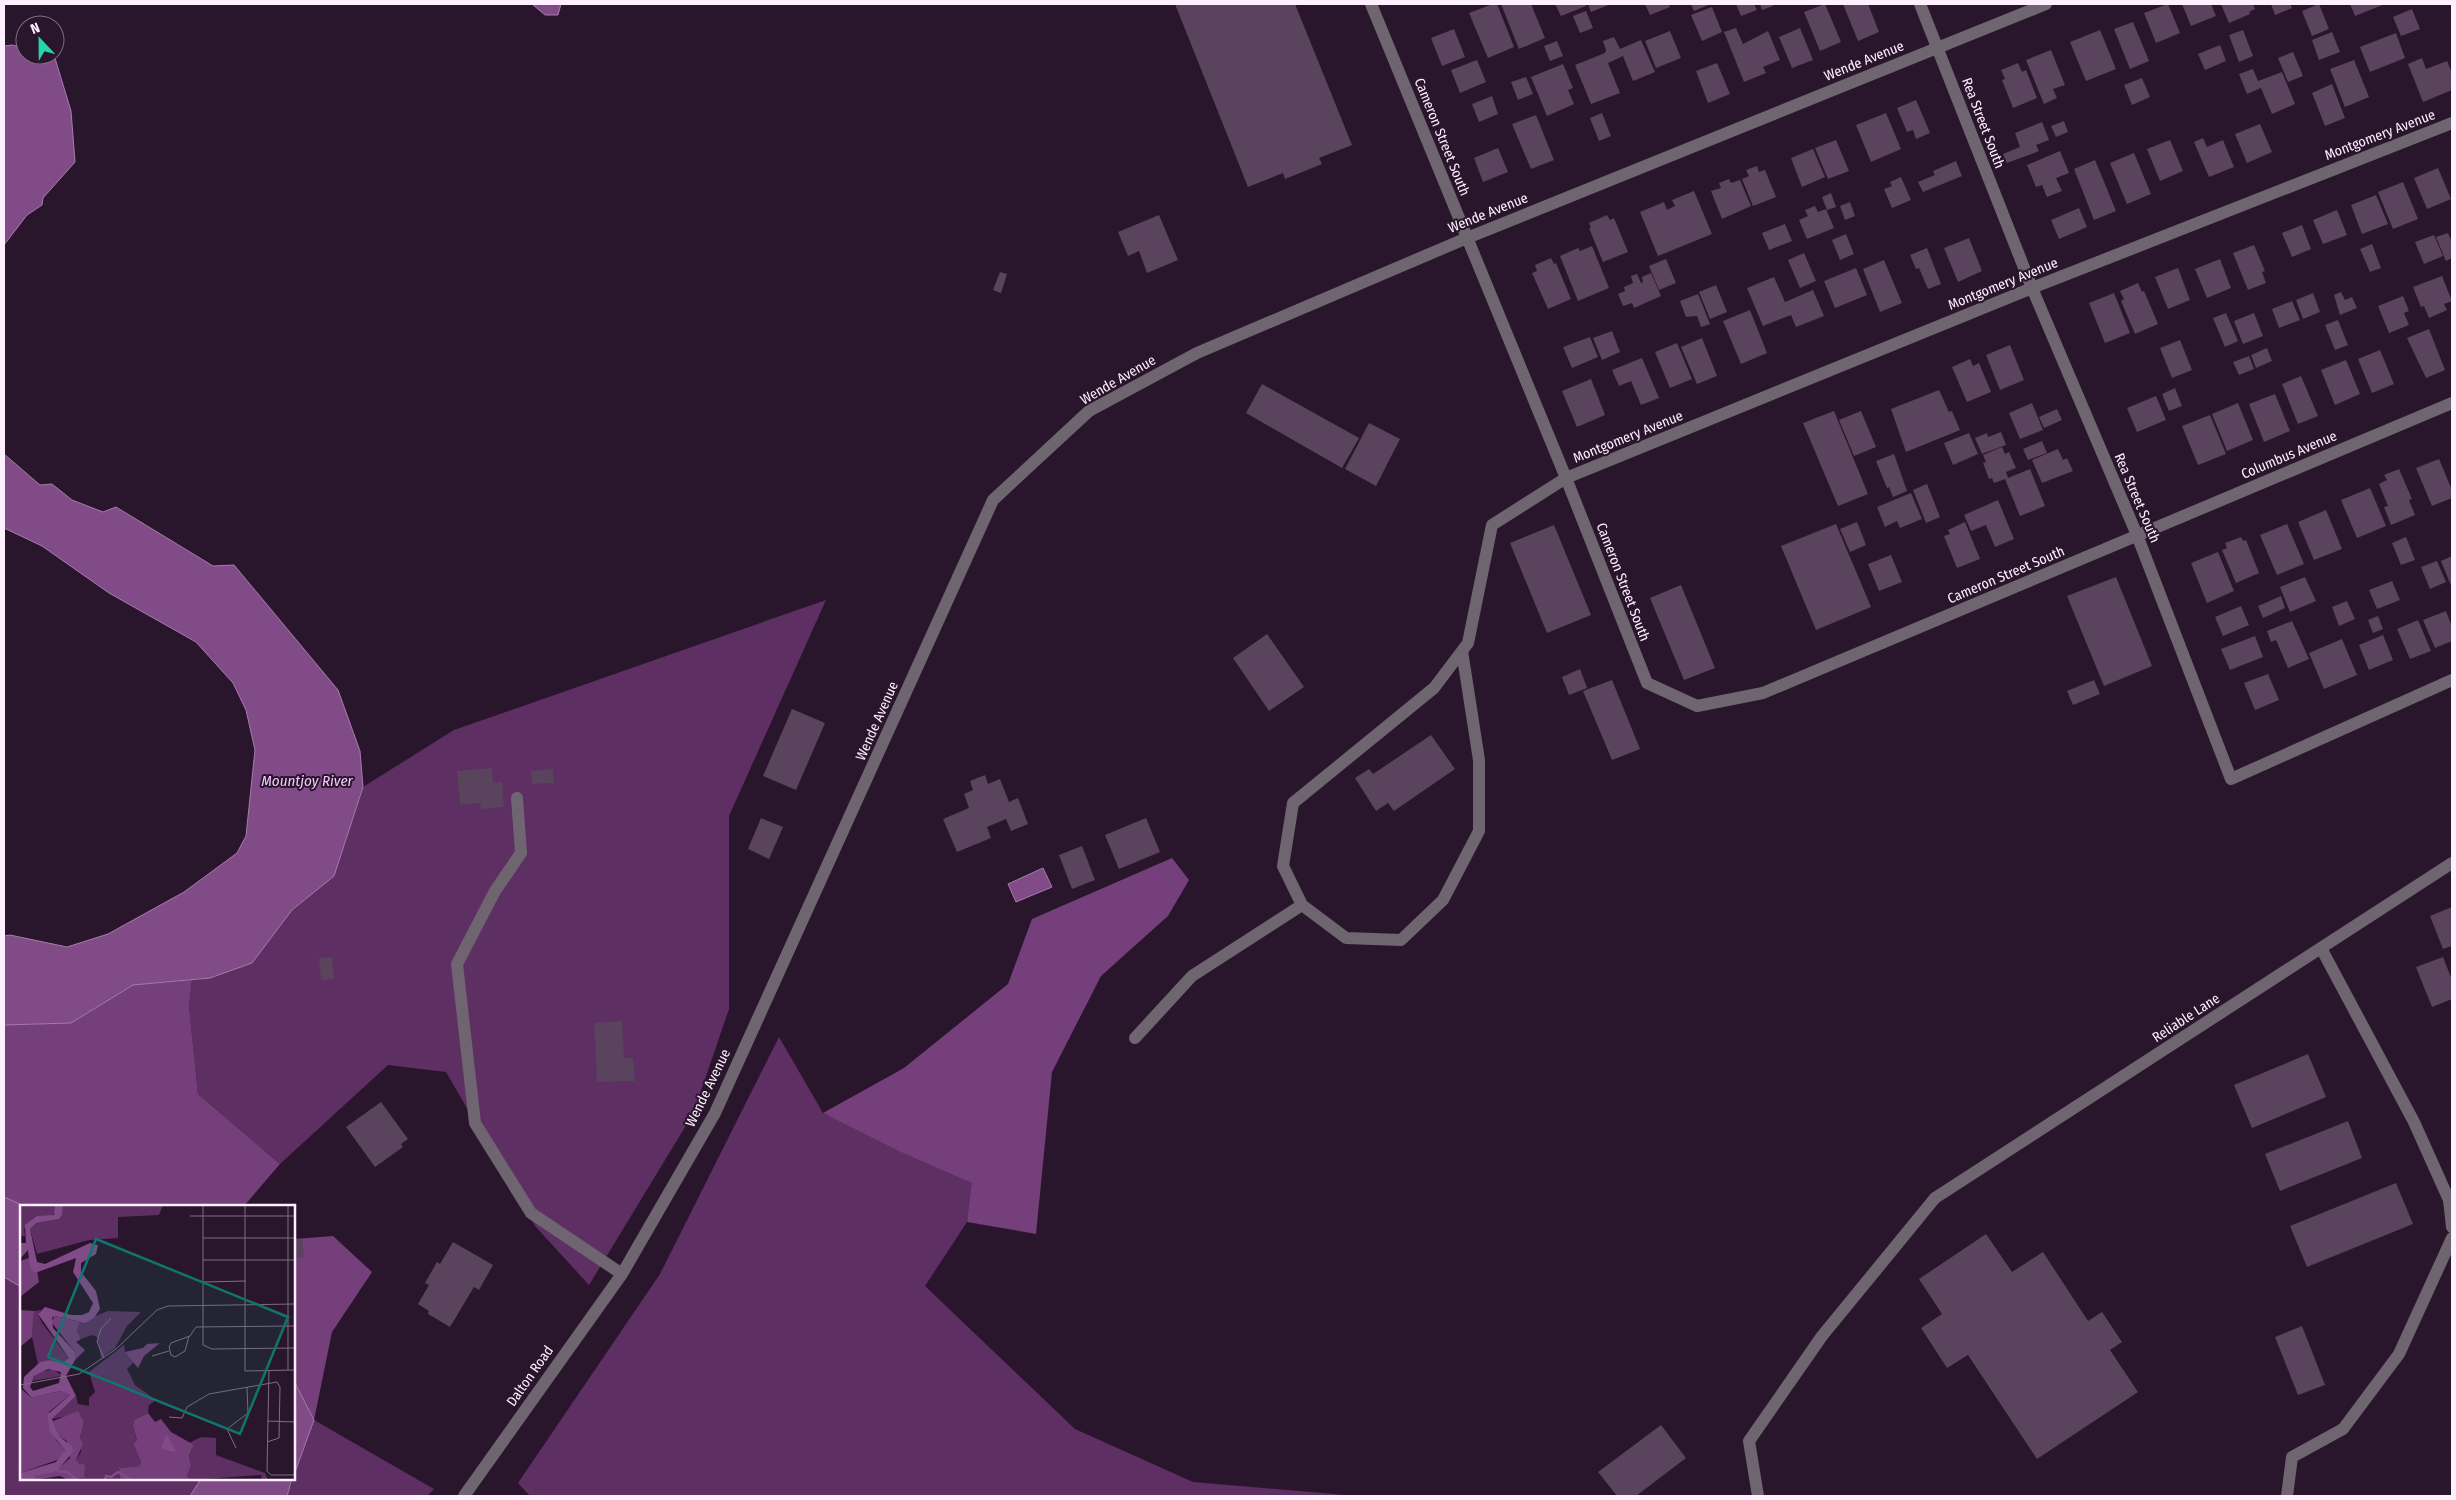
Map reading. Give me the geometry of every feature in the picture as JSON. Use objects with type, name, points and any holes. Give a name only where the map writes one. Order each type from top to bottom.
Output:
[{"type":"street","name":"Cameron Street South","points":[[1371,4],[1566,478],[1646,683],[1697,706],[1763,693],[2136,535]]},
{"type":"street","name":"Rea Street South","points":[[1920,4],[2032,288],[2136,535],[2231,779],[2452,680]]},
{"type":"street","name":"Wende Avenue","points":[[622,1274],[715,1113],[993,500],[1089,411],[1197,353],[1467,238],[2046,4]]},
{"type":"street","name":"Montgomery Avenue","points":[[1462,651],[1468,643],[1492,525],[1566,478],[2032,288],[2452,123]]},
{"type":"street","name":"Columbus Avenue","points":[[2136,535],[2452,403]]},
{"type":"street","points":[[1462,651],[1479,760],[1478,831],[1443,900],[1401,940],[1346,938],[1302,905],[1283,866],[1292,803],[1434,688],[1462,651]]},
{"type":"street","points":[[516,798],[521,853],[495,891],[457,964],[475,1123],[531,1213],[622,1274]]},
{"type":"street","name":"Reliable Lane","points":[[1758,1496],[1749,1441],[1822,1336],[1935,1198],[2452,862]]},
{"type":"street","points":[[1134,1038],[1192,976],[1302,905]]},
{"type":"street","points":[[2320,948],[2414,1122],[2449,1200],[2452,1227]]},
{"type":"street","points":[[2287,1496],[2292,1457],[2343,1429],[2399,1354],[2452,1238]]},
{"type":"street","name":"Dalton Road","points":[[464,1496],[622,1274]]},
{"type":"shaded area","points":[[826,600],[729,816],[729,1009],[693,1114],[589,1285],[535,1226],[446,1072],[388,1065],[280,1164],[198,1094],[189,1006],[192,980],[210,978],[252,963],[292,910],[334,876],[363,787],[454,730]]},
{"type":"shaded area","points":[[1172,858],[1189,880],[1168,916],[1101,976],[1052,1072],[1036,1234],[967,1222],[972,1183],[901,1152],[823,1113],[904,1068],[1008,984],[1032,919]]},
{"type":"shaded area","points":[[192,980],[189,1006],[198,1094],[280,1164],[245,1205],[22,1205],[4,1197],[4,1025],[71,1023],[133,985]]},
{"type":"shaded area","points":[[779,1037],[823,1113],[973,1183],[967,1222],[925,1286],[1075,1429],[1193,1482],[1357,1496],[530,1496],[518,1483],[660,1274]]},
{"type":"shaded area","points":[[333,1236],[372,1272],[332,1332],[314,1420],[295,1383],[295,1239]]},
{"type":"shaded area","points":[[4,1277],[20,1286],[20,1480],[200,1480],[190,1496],[4,1496]]},
{"type":"shaded area","points":[[314,1420],[434,1489],[427,1496],[287,1496],[293,1480],[295,1480],[295,1473]]},
{"type":"water","points":[[532,4],[561,4],[558,15],[545,15]]},
{"type":"water","points":[[4,46],[15,46],[15,65],[57,65],[71,111],[75,162],[43,198],[42,205],[27,215],[4,245]]},
{"type":"water","name":"Mountjoy River","points":[[4,454],[40,485],[52,484],[72,500],[103,512],[116,507],[213,566],[234,565],[338,690],[360,751],[363,787],[334,876],[292,910],[252,963],[210,978],[133,985],[71,1023],[4,1025],[4,936],[10,935],[67,947],[108,934],[184,892],[237,853],[246,836],[255,750],[246,710],[233,683],[196,642],[109,593],[42,546],[4,528]]},
{"type":"water","points":[[1043,868],[1052,887],[1016,902],[1008,884]]},
{"type":"water","points":[[4,1197],[22,1205],[20,1205],[20,1286],[4,1277]]},
{"type":"water","points":[[295,1383],[314,1420],[295,1472]]},
{"type":"water","points":[[200,1480],[292,1480],[287,1496],[190,1496]]},
{"type":"building","points":[[1175,4],[1295,4],[1352,145],[1319,158],[1322,164],[1285,179],[1283,173],[1248,187]]},
{"type":"building","points":[[1497,4],[1514,47],[1488,58],[1469,13]]},
{"type":"building","points":[[1501,4],[1531,4],[1545,38],[1519,49]]},
{"type":"building","points":[[1555,4],[1585,4],[1586,6],[1561,16]]},
{"type":"building","points":[[1588,4],[1611,4],[1591,12]]},
{"type":"building","points":[[1645,4],[1669,4],[1670,7],[1650,15]]},
{"type":"building","points":[[1691,4],[1711,4],[1694,11]]},
{"type":"building","points":[[1736,4],[1754,4],[1757,10],[1741,16]]},
{"type":"building","points":[[1760,4],[1772,4],[1773,6],[1762,10]]},
{"type":"building","points":[[1825,4],[1841,42],[1820,51],[1804,12]]},
{"type":"building","points":[[1843,4],[1868,4],[1879,32],[1858,41]]},
{"type":"building","points":[[2168,4],[2180,33],[2156,43],[2144,13]]},
{"type":"building","points":[[2182,4],[2211,4],[2216,16],[2191,26]]},
{"type":"building","points":[[2221,4],[2253,4],[2255,9],[2249,12],[2250,14],[2229,23]]},
{"type":"building","points":[[2271,4],[2290,4],[2292,8],[2275,15]]},
{"type":"building","points":[[2319,4],[2329,29],[2312,36],[2302,11]]},
{"type":"building","points":[[2350,4],[2385,4],[2355,16]]},
{"type":"building","points":[[1712,7],[1722,32],[1702,41],[1691,15]]},
{"type":"building","points":[[2412,9],[2420,29],[2401,36],[2393,17]]},
{"type":"building","points":[[1586,11],[1593,28],[1580,33],[1573,16]]},
{"type":"building","points":[[2133,22],[2149,61],[2130,69],[2114,29]]},
{"type":"building","points":[[1736,28],[1743,44],[1768,31],[1780,60],[1763,67],[1766,73],[1744,82],[1724,32]]},
{"type":"building","points":[[1800,28],[1813,60],[1792,68],[1779,37]]},
{"type":"building","points":[[1454,29],[1465,57],[1442,66],[1431,38]]},
{"type":"building","points":[[2100,30],[2116,69],[2086,81],[2070,42]]},
{"type":"building","points":[[2243,30],[2253,56],[2239,62],[2229,35]]},
{"type":"building","points":[[1670,31],[1681,58],[1656,68],[1645,41]]},
{"type":"building","points":[[2332,32],[2340,52],[2319,60],[2312,40]]},
{"type":"building","points":[[2396,33],[2405,58],[2370,72],[2360,47]]},
{"type":"building","points":[[1614,37],[1620,49],[1641,40],[1655,72],[1633,81],[1623,56],[1608,63],[1620,93],[1591,104],[1575,65],[1605,53],[1603,41]]},
{"type":"building","points":[[1557,41],[1563,56],[1550,61],[1544,46]]},
{"type":"building","points":[[2220,45],[2226,61],[2205,70],[2198,54]]},
{"type":"building","points":[[2051,50],[2065,85],[2053,89],[2057,98],[2044,104],[2026,60]]},
{"type":"building","points":[[2293,52],[2303,76],[2288,82],[2278,58]]},
{"type":"building","points":[[2422,58],[2426,69],[2447,61],[2452,73],[2452,90],[2423,102],[2408,64]]},
{"type":"building","points":[[1477,60],[1486,82],[1460,93],[1451,70]]},
{"type":"building","points":[[2354,60],[2369,97],[2345,107],[2330,69]]},
{"type":"building","points":[[1717,63],[1730,94],[1708,103],[1696,71]]},
{"type":"building","points":[[2018,63],[2022,72],[2026,70],[2037,98],[2013,108],[2002,80],[2005,79],[2001,70]]},
{"type":"building","points":[[1563,64],[1573,88],[1568,90],[1574,104],[1547,116],[1531,77]]},
{"type":"building","points":[[2253,69],[2258,81],[2282,72],[2295,104],[2272,114],[2261,88],[2247,94],[2239,74]]},
{"type":"building","points":[[1526,77],[1533,94],[1518,100],[1511,82]]},
{"type":"building","points":[[2142,78],[2150,97],[2132,105],[2124,85]]},
{"type":"building","points":[[2332,84],[2345,118],[2325,126],[2312,93]]},
{"type":"building","points":[[1492,96],[1498,114],[1479,122],[1472,104]]},
{"type":"building","points":[[1916,100],[1930,133],[1916,139],[1913,130],[1907,132],[1897,108]]},
{"type":"building","points":[[1602,113],[1611,136],[1599,141],[1590,118]]},
{"type":"building","points":[[1886,113],[1901,149],[1871,162],[1856,125]]},
{"type":"building","points":[[1536,115],[1554,160],[1531,169],[1512,124]]},
{"type":"building","points":[[2064,121],[2068,132],[2056,137],[2051,126]]},
{"type":"building","points":[[2042,122],[2049,140],[2036,145],[2039,151],[2007,163],[2003,154],[2020,147],[2015,133]]},
{"type":"building","points":[[2260,124],[2272,152],[2247,163],[2235,134]]},
{"type":"building","points":[[2203,138],[2207,147],[2223,140],[2234,167],[2209,177],[2194,142]]},
{"type":"building","points":[[1836,140],[1849,171],[1828,179],[1815,148]]},
{"type":"building","points":[[2170,140],[2183,171],[2160,181],[2147,149]]},
{"type":"building","points":[[1498,148],[1508,172],[1483,182],[1474,158]]},
{"type":"building","points":[[1813,149],[1825,177],[1802,187],[1791,158]]},
{"type":"building","points":[[2060,151],[2069,173],[2056,178],[2062,191],[2047,197],[2042,185],[2036,187],[2027,165]]},
{"type":"building","points":[[2134,153],[2151,194],[2127,204],[2110,163]]},
{"type":"building","points":[[2095,160],[2116,211],[2094,220],[2074,169]]},
{"type":"building","points":[[1956,161],[1962,176],[1923,192],[1918,182],[1935,175],[1933,171]]},
{"type":"building","points":[[1757,166],[1759,172],[1765,170],[1776,197],[1753,206],[1742,179],[1749,176],[1746,170]]},
{"type":"building","points":[[2438,168],[2451,199],[2427,209],[2414,178]]},
{"type":"building","points":[[1901,177],[1911,200],[1892,208],[1884,189],[1892,186],[1890,182]]},
{"type":"building","points":[[1729,179],[1731,183],[1740,180],[1751,206],[1722,219],[1711,191],[1721,188],[1719,183]]},
{"type":"building","points":[[2403,182],[2418,219],[2393,229],[2378,192]]},
{"type":"building","points":[[1694,191],[1712,234],[1658,256],[1640,212],[1664,202],[1667,210],[1675,206],[1672,200]]},
{"type":"building","points":[[1831,193],[1836,207],[1827,210],[1822,197]]},
{"type":"building","points":[[2376,195],[2388,224],[2362,234],[2351,205]]},
{"type":"building","points":[[1850,202],[1855,216],[1845,220],[1840,206]]},
{"type":"building","points":[[1815,206],[1818,212],[1826,209],[1834,228],[1807,239],[1799,220],[1808,216],[1805,210]]},
{"type":"building","points":[[2079,208],[2087,227],[2059,239],[2051,220]]},
{"type":"building","points":[[2337,210],[2347,235],[2323,244],[2313,220]]},
{"type":"building","points":[[1159,215],[1178,260],[1147,273],[1139,251],[1128,256],[1118,232]]},
{"type":"building","points":[[1607,215],[1610,220],[1614,218],[1628,252],[1603,262],[1589,228],[1591,228],[1589,223]]},
{"type":"building","points":[[1785,224],[1792,241],[1769,250],[1762,233]]},
{"type":"building","points":[[2302,225],[2311,249],[2292,257],[2282,233]]},
{"type":"building","points":[[2448,233],[2452,242],[2452,258],[2446,261],[2436,237]]},
{"type":"building","points":[[1846,234],[1854,254],[1840,260],[1832,240]]},
{"type":"building","points":[[2434,235],[2443,256],[2424,264],[2415,242]]},
{"type":"building","points":[[1969,238],[1982,271],[1958,282],[1944,248]]},
{"type":"building","points":[[2372,244],[2381,268],[2370,272],[2360,249]]},
{"type":"building","points":[[2254,245],[2265,271],[2262,272],[2266,283],[2248,290],[2233,253]]},
{"type":"building","points":[[1592,246],[1609,288],[1578,301],[1560,256],[1578,248],[1580,251]]},
{"type":"building","points":[[1927,248],[1941,284],[1928,289],[1919,268],[1916,269],[1910,255]]},
{"type":"building","points":[[1804,253],[1816,281],[1800,288],[1788,260]]},
{"type":"building","points":[[1551,258],[1554,264],[1556,263],[1571,299],[1548,309],[1532,273],[1537,271],[1535,265]]},
{"type":"building","points":[[1666,259],[1676,283],[1659,290],[1649,266]]},
{"type":"building","points":[[2220,259],[2231,288],[2207,298],[2195,269]]},
{"type":"building","points":[[1884,260],[1902,303],[1880,312],[1863,269]]},
{"type":"building","points":[[1856,268],[1867,295],[1835,308],[1824,281]]},
{"type":"building","points":[[2178,268],[2190,300],[2168,309],[2155,277]]},
{"type":"building","points":[[1000,272],[1007,274],[1001,293],[993,290]]},
{"type":"building","points":[[1651,273],[1661,296],[1634,308],[1632,303],[1623,306],[1618,294],[1625,291],[1624,287],[1633,283],[1631,276],[1637,274],[1641,283],[1643,282],[1642,277]]},
{"type":"building","points":[[2442,276],[2452,301],[2444,304],[2447,310],[2429,318],[2424,306],[2421,307],[2413,287]]},
{"type":"building","points":[[1774,277],[1785,302],[1813,290],[1824,316],[1796,327],[1791,315],[1763,326],[1747,288]]},
{"type":"building","points":[[2138,283],[2142,292],[2144,291],[2158,324],[2135,334],[2121,301],[2124,299],[2120,291]]},
{"type":"building","points":[[1716,285],[1727,312],[1710,319],[1699,292]]},
{"type":"building","points":[[2341,292],[2345,300],[2352,297],[2357,308],[2340,315],[2334,295]]},
{"type":"building","points":[[2114,293],[2130,333],[2105,343],[2089,303]]},
{"type":"building","points":[[2313,293],[2320,312],[2303,319],[2296,300]]},
{"type":"building","points":[[1698,294],[1710,324],[1701,327],[1697,316],[1686,317],[1680,301]]},
{"type":"building","points":[[2403,296],[2409,311],[2404,313],[2409,325],[2389,333],[2378,306]]},
{"type":"building","points":[[2292,301],[2300,320],[2279,328],[2272,309]]},
{"type":"building","points":[[1750,310],[1767,353],[1741,364],[1723,321]]},
{"type":"building","points":[[2226,313],[2238,341],[2225,347],[2213,318]]},
{"type":"building","points":[[2254,313],[2263,336],[2243,344],[2234,321]]},
{"type":"building","points":[[2338,320],[2348,345],[2335,350],[2325,325]]},
{"type":"building","points":[[2429,329],[2445,370],[2426,378],[2407,338]]},
{"type":"building","points":[[1612,331],[1620,352],[1602,360],[1593,338]]},
{"type":"building","points":[[1590,337],[1598,357],[1572,368],[1563,347]]},
{"type":"building","points":[[1702,338],[1717,376],[1697,384],[1681,347]]},
{"type":"building","points":[[2180,340],[2192,370],[2172,378],[2160,348]]},
{"type":"building","points":[[1677,343],[1692,379],[1670,388],[1655,352]]},
{"type":"building","points":[[2010,345],[2024,380],[2000,390],[1986,355]]},
{"type":"building","points":[[2267,348],[2272,361],[2256,368],[2251,355]]},
{"type":"building","points":[[2380,350],[2394,384],[2372,393],[2358,359]]},
{"type":"building","points":[[2249,356],[2254,369],[2239,375],[2233,362]]},
{"type":"building","points":[[1642,358],[1659,398],[1641,405],[1631,381],[1619,386],[1612,370]]},
{"type":"building","points":[[1970,359],[1973,366],[1979,363],[1991,392],[1967,402],[1952,367]]},
{"type":"building","points":[[2346,360],[2360,394],[2335,405],[2321,370]]},
{"type":"building","points":[[2301,376],[2318,416],[2298,424],[2282,384]]},
{"type":"building","points":[[1591,379],[1605,415],[1577,427],[1562,391]]},
{"type":"building","points":[[1262,384],[1359,438],[1342,468],[1246,413]]},
{"type":"building","points":[[2175,388],[2182,406],[2169,411],[2162,394]]},
{"type":"building","points":[[1939,390],[1949,412],[1952,411],[1960,430],[1906,452],[1891,409]]},
{"type":"building","points":[[2275,394],[2290,431],[2264,442],[2249,404]]},
{"type":"building","points":[[2156,396],[2166,420],[2137,432],[2127,408]]},
{"type":"building","points":[[2032,403],[2043,430],[2020,439],[2009,413]]},
{"type":"building","points":[[2238,403],[2253,440],[2227,451],[2212,414]]},
{"type":"building","points":[[2057,409],[2062,420],[2044,428],[2039,417]]},
{"type":"building","points":[[1834,411],[1868,494],[1838,506],[1803,423]]},
{"type":"building","points":[[1861,411],[1876,447],[1854,456],[1839,420]]},
{"type":"building","points":[[2210,415],[2226,454],[2198,465],[2182,426]]},
{"type":"building","points":[[1369,423],[1400,439],[1376,486],[1345,469]]},
{"type":"building","points":[[2001,432],[2006,445],[1982,454],[1975,438],[1987,433],[1988,437]]},
{"type":"building","points":[[1969,433],[1978,454],[1953,465],[1944,443]]},
{"type":"building","points":[[2042,441],[2047,453],[2028,460],[2023,449]]},
{"type":"building","points":[[2002,447],[2005,454],[2009,452],[2016,468],[2006,472],[2008,478],[2030,469],[2045,506],[2020,516],[2005,479],[1994,483],[1992,478],[1989,479],[1983,463],[1986,462],[1983,455]]},
{"type":"building","points":[[2058,449],[2063,460],[2067,458],[2073,471],[2042,483],[2032,460]]},
{"type":"building","points":[[1894,454],[1907,491],[1893,497],[1889,487],[1887,488],[1876,461]]},
{"type":"building","points":[[2439,459],[2452,490],[2452,498],[2432,506],[2416,468]]},
{"type":"building","points":[[2399,469],[2412,499],[2409,500],[2415,515],[2391,525],[2384,507],[2388,506],[2379,484],[2387,480],[2384,475]]},
{"type":"building","points":[[1927,484],[1940,517],[1926,523],[1913,490]]},
{"type":"building","points":[[2370,488],[2386,526],[2357,538],[2341,500]]},
{"type":"building","points":[[1911,493],[1922,519],[1900,528],[1897,521],[1885,527],[1877,507]]},
{"type":"building","points":[[1998,500],[2014,539],[1995,547],[1986,525],[1971,531],[1964,515]]},
{"type":"building","points":[[2326,510],[2342,549],[2314,560],[2298,522]]},
{"type":"building","points":[[1857,522],[1866,545],[1850,552],[1840,529]]},
{"type":"building","points":[[1965,522],[1980,559],[1957,568],[1944,536],[1950,534],[1948,530]]},
{"type":"building","points":[[1836,524],[1871,607],[1816,630],[1781,546]]},
{"type":"building","points":[[2287,524],[2304,564],[2277,575],[2260,535]]},
{"type":"building","points":[[1554,525],[1591,615],[1547,633],[1510,543]]},
{"type":"building","points":[[2241,537],[2243,541],[2246,540],[2259,573],[2236,583],[2222,550],[2227,548],[2225,543]]},
{"type":"building","points":[[2406,537],[2415,560],[2401,565],[2392,543]]},
{"type":"building","points":[[2218,552],[2234,591],[2207,603],[2191,563]]},
{"type":"building","points":[[1891,555],[1902,582],[1879,591],[1868,564]]},
{"type":"building","points":[[2452,556],[2452,588],[2441,561]]},
{"type":"building","points":[[2437,561],[2446,582],[2430,589],[2421,567]]},
{"type":"building","points":[[2116,577],[2152,666],[2104,686],[2067,596]]},
{"type":"building","points":[[2305,577],[2316,601],[2290,612],[2280,587]]},
{"type":"building","points":[[2392,581],[2400,600],[2377,609],[2369,590]]},
{"type":"building","points":[[1681,585],[1715,668],[1684,680],[1650,598]]},
{"type":"building","points":[[2281,596],[2285,608],[2263,618],[2258,606]]},
{"type":"building","points":[[2347,601],[2355,619],[2339,626],[2332,607]]},
{"type":"building","points":[[2241,606],[2249,625],[2223,636],[2215,617]]},
{"type":"building","points":[[2446,611],[2452,627],[2452,641],[2435,648],[2423,620]]},
{"type":"building","points":[[2378,616],[2383,629],[2373,633],[2368,620]]},
{"type":"building","points":[[2418,620],[2431,651],[2410,659],[2397,629]]},
{"type":"building","points":[[2292,621],[2309,659],[2288,668],[2276,640],[2271,642],[2267,631]]},
{"type":"building","points":[[1267,634],[1304,687],[1269,711],[1233,658]]},
{"type":"building","points":[[2383,635],[2393,660],[2369,670],[2359,645]]},
{"type":"building","points":[[2255,636],[2263,657],[2230,670],[2221,649]]},
{"type":"building","points":[[2342,639],[2357,675],[2324,689],[2309,653]]},
{"type":"building","points":[[1580,669],[1587,688],[1569,695],[1562,677]]},
{"type":"building","points":[[2268,674],[2279,700],[2255,710],[2244,683]]},
{"type":"building","points":[[1612,680],[1640,749],[1612,760],[1583,691]]},
{"type":"building","points":[[2094,680],[2100,694],[2073,705],[2067,691]]},
{"type":"building","points":[[792,709],[825,723],[796,790],[763,776]]},
{"type":"building","points":[[1431,735],[1455,769],[1394,811],[1388,803],[1376,811],[1355,778],[1369,769],[1373,774]]},
{"type":"building","points":[[492,768],[493,783],[502,782],[504,807],[481,809],[480,803],[460,805],[457,771]]},
{"type":"building","points":[[553,769],[554,783],[532,784],[531,771]]},
{"type":"building","points":[[985,775],[988,784],[1000,779],[1009,802],[1018,798],[1028,824],[1011,831],[1006,819],[987,827],[991,838],[957,852],[943,819],[969,808],[964,794],[973,790],[970,781]]},
{"type":"building","points":[[761,818],[783,827],[769,859],[748,849]]},
{"type":"building","points":[[1146,818],[1160,852],[1119,869],[1105,835]]},
{"type":"building","points":[[1082,846],[1095,880],[1072,889],[1059,855]]},
{"type":"building","points":[[2452,907],[2452,946],[2443,949],[2430,916]]},
{"type":"building","points":[[332,957],[334,979],[321,980],[319,958]]},
{"type":"building","points":[[2443,957],[2452,980],[2452,999],[2432,1007],[2416,967]]},
{"type":"building","points":[[622,1021],[624,1058],[633,1058],[635,1081],[597,1082],[594,1023]]},
{"type":"building","points":[[2308,1054],[2326,1097],[2252,1128],[2234,1085]]},
{"type":"building","points":[[381,1102],[408,1139],[401,1144],[403,1147],[375,1167],[346,1127]]},
{"type":"building","points":[[2348,1121],[2362,1158],[2280,1191],[2265,1154]]},
{"type":"building","points":[[2396,1183],[2413,1224],[2307,1267],[2290,1226]]},
{"type":"building","points":[[1986,1234],[2012,1272],[2043,1252],[2088,1321],[2102,1312],[2122,1342],[2110,1350],[2138,1392],[2037,1459],[1968,1355],[1947,1368],[1921,1328],[1942,1314],[1919,1279]]},
{"type":"building","points":[[302,1239],[304,1257],[295,1258],[295,1240]]},
{"type":"building","points":[[453,1242],[493,1265],[479,1290],[474,1287],[450,1327],[428,1314],[429,1311],[418,1304],[429,1285],[425,1283],[437,1262],[440,1264]]},
{"type":"building","points":[[2302,1326],[2325,1385],[2298,1395],[2275,1337]]},
{"type":"building","points":[[1661,1425],[1686,1458],[1636,1496],[1617,1496],[1598,1472]]}]
